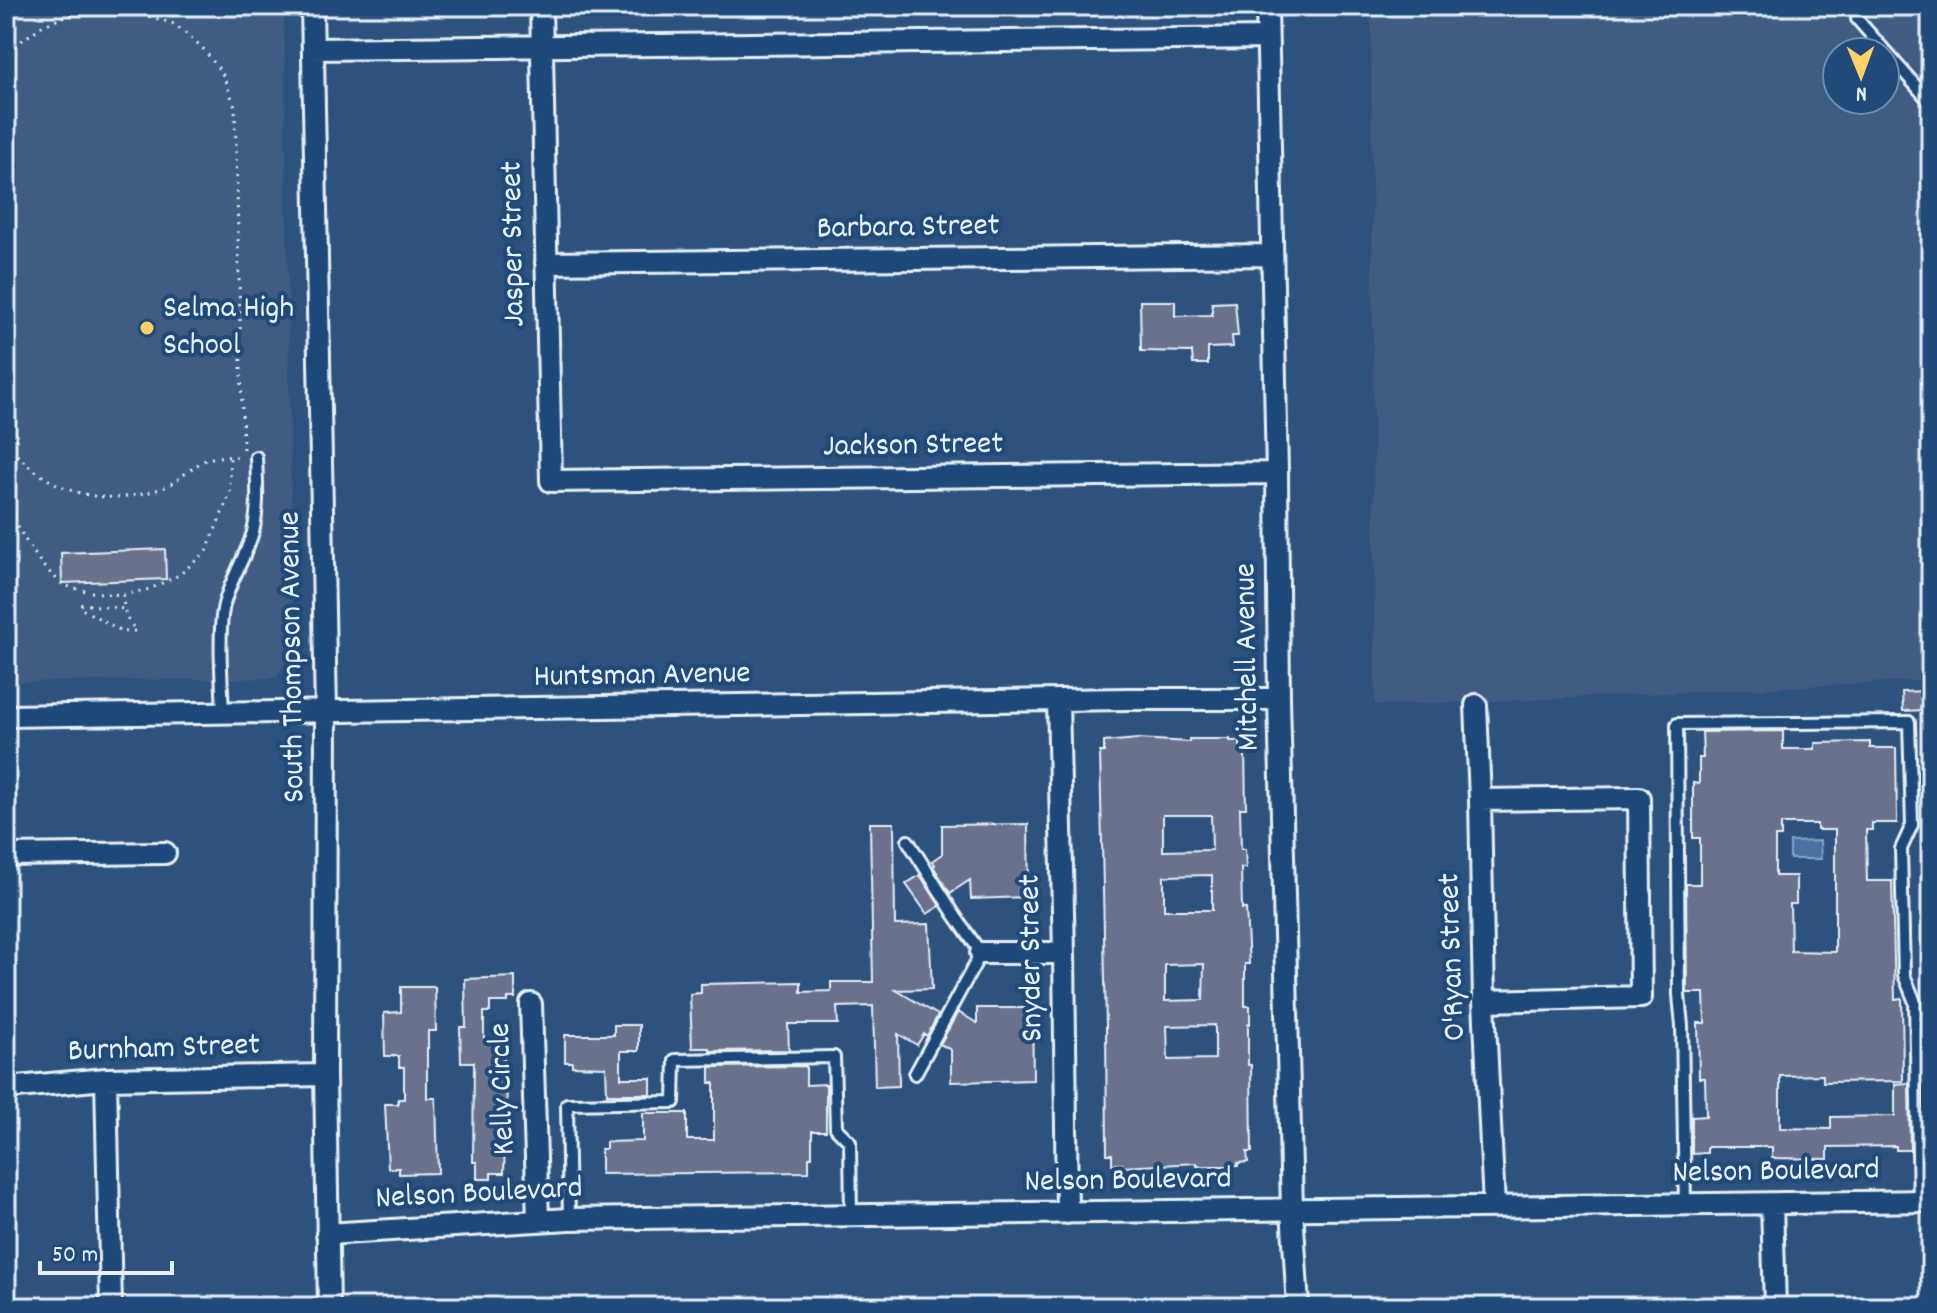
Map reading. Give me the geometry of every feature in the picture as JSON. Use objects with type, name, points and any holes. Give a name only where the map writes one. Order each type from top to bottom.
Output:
[{"type":"street","name":"South Thompson Avenue","points":[[312,6],[326,712],[325,1075],[329,1307]]},
{"type":"street","name":"Jasper Street","points":[[541,6],[551,481]]},
{"type":"street","name":"Mitchell Avenue","points":[[1267,6],[1279,699],[1292,1209],[1298,1307]]},
{"type":"street","points":[[313,49],[1267,38]]},
{"type":"street","name":"Barbara Street","points":[[546,263],[1271,255]]},
{"type":"street","name":"Jackson Street","points":[[551,481],[1277,473]]},
{"type":"street","name":"Huntsman Avenue","points":[[6,716],[1279,699]]},
{"type":"street","name":"Snyder Street","points":[[1058,701],[1067,1213]]},
{"type":"street","name":"O'Ryan Street","points":[[1476,705],[1484,1001],[1494,1206]]},
{"type":"street","points":[[1480,800],[1639,798],[1641,997],[1484,1001]]},
{"type":"street","points":[[6,855],[165,853]]},
{"type":"street","points":[[981,953],[1064,953]]},
{"type":"street","name":"Kelly Circle","points":[[531,1004],[538,1220]]},
{"type":"street","name":"Burnham Street","points":[[6,1088],[106,1079],[325,1075]]},
{"type":"street","points":[[106,1079],[111,1307]]},
{"type":"street","name":"Nelson Boulevard","points":[[327,1234],[569,1219],[1925,1201]]},
{"type":"street","points":[[1772,1204],[1775,1307]]},
{"type":"lane","points":[[1857,19],[1931,103]]},
{"type":"lane","points":[[223,714],[221,635],[224,603],[253,529],[257,498],[256,457]]},
{"type":"lane","points":[[1685,1205],[1679,995],[1677,724],[1909,722],[1912,825],[1901,849],[1904,975],[1915,1002],[1925,1201]]},
{"type":"lane","points":[[908,841],[981,953],[915,1074]]},
{"type":"lane","points":[[569,1219],[567,1104],[674,1102],[675,1060],[834,1057],[836,1128],[850,1142],[851,1216]]},
{"type":"path","points":[[6,59],[17,44],[42,26],[68,15],[96,9],[133,11],[174,24],[202,47],[222,73],[235,106],[243,457],[209,458],[167,486],[137,495],[108,498],[74,492],[47,480],[21,460],[6,443]]},
{"type":"path","points":[[6,488],[10,510],[24,538],[43,566],[63,585],[90,592],[123,595],[150,589],[179,575],[206,552],[230,494],[230,457]]},
{"type":"path","points":[[123,595],[124,609],[136,631],[124,632],[80,608],[82,604],[124,609]]},
{"type":"shaded area","name":"Selma High School","points":[[6,6],[284,6],[293,651],[276,678],[6,682]]},
{"type":"shaded area","points":[[1371,6],[1931,6],[1931,680],[1375,705]]},
{"type":"shaded area","points":[[1820,841],[1821,859],[1790,859],[1790,842]]},
{"type":"building","points":[[1140,301],[1175,301],[1175,316],[1212,315],[1212,303],[1235,302],[1238,336],[1232,336],[1233,347],[1208,348],[1208,364],[1193,364],[1192,352],[1141,351]]},
{"type":"building","points":[[165,549],[166,579],[62,583],[61,553]]},
{"type":"building","points":[[1925,691],[1925,710],[1903,711],[1902,692]]},
{"type":"building","points":[[1783,731],[1783,749],[1815,749],[1815,743],[1870,742],[1870,748],[1896,748],[1897,823],[1872,823],[1872,830],[1866,830],[1867,881],[1892,881],[1895,999],[1902,998],[1903,1081],[1823,1082],[1823,1075],[1780,1076],[1780,1128],[1831,1129],[1831,1117],[1895,1116],[1895,1084],[1909,1083],[1910,1150],[1896,1150],[1896,1146],[1828,1147],[1828,1159],[1772,1158],[1772,1147],[1707,1147],[1707,1153],[1692,1154],[1692,1117],[1706,1116],[1705,1078],[1699,1078],[1698,1023],[1705,1023],[1704,993],[1687,993],[1686,884],[1700,884],[1700,838],[1693,838],[1693,783],[1699,784],[1699,758],[1703,758],[1702,732]],"holes":[[[1781,824],[1817,824],[1817,830],[1835,830],[1835,952],[1791,951],[1790,904],[1796,904],[1796,876],[1775,876],[1775,837],[1781,837]]]},
{"type":"building","points":[[1230,739],[1240,741],[1240,751],[1245,751],[1246,808],[1240,808],[1241,849],[1245,849],[1246,868],[1241,868],[1242,909],[1246,909],[1249,964],[1245,964],[1245,1006],[1250,1006],[1248,1065],[1251,1065],[1252,1152],[1247,1152],[1248,1162],[1238,1163],[1238,1166],[1197,1166],[1197,1163],[1122,1167],[1122,1164],[1112,1164],[1112,1154],[1107,1154],[1100,752],[1104,752],[1104,742]],"holes":[[[1163,815],[1211,815],[1212,850],[1163,851]],[[1212,875],[1212,910],[1164,910],[1164,876]],[[1204,964],[1203,1000],[1165,1001],[1165,965]],[[1215,1025],[1215,1059],[1168,1060],[1167,1026]]]},
{"type":"building","points":[[870,823],[894,823],[895,925],[929,924],[932,989],[896,990],[938,1015],[927,1036],[924,1034],[917,1045],[898,1034],[899,1086],[875,1087],[873,1006],[837,1007],[838,1024],[788,1024],[789,1050],[710,1051],[710,1048],[692,1048],[690,994],[701,993],[701,984],[801,982],[801,992],[831,991],[831,982],[873,982]]},
{"type":"building","points":[[1028,824],[1029,897],[971,899],[970,880],[950,893],[932,861],[942,854],[942,825]]},
{"type":"building","points":[[920,875],[940,906],[927,914],[906,884]]},
{"type":"building","points":[[515,977],[515,998],[508,998],[508,1002],[490,1002],[490,1012],[484,1012],[484,1039],[504,1038],[507,1085],[504,1173],[491,1173],[491,1179],[477,1179],[477,1162],[473,1162],[474,1062],[461,1062],[460,1027],[466,1027],[465,979]]},
{"type":"building","points":[[401,987],[435,987],[436,1031],[428,1031],[427,1098],[436,1098],[438,1173],[399,1174],[399,1168],[388,1168],[385,1104],[398,1104],[398,1099],[404,1099],[404,1067],[399,1067],[399,1056],[385,1056],[384,1013],[401,1012]]},
{"type":"building","points":[[977,1008],[1032,1008],[1033,1080],[951,1082],[951,1050],[940,1044],[958,1012],[977,1023]]},
{"type":"building","points":[[614,1025],[639,1025],[639,1051],[621,1051],[621,1078],[651,1078],[651,1094],[607,1094],[606,1067],[572,1066],[572,1062],[565,1062],[565,1035],[614,1035]]},
{"type":"building","points":[[806,1066],[806,1085],[826,1084],[826,1131],[812,1131],[809,1172],[601,1174],[601,1149],[606,1149],[606,1142],[643,1141],[643,1113],[687,1113],[687,1140],[714,1140],[714,1083],[710,1083],[710,1067]]},
{"type":"place","name":"Selma High School","points":[[147,328]]}]
